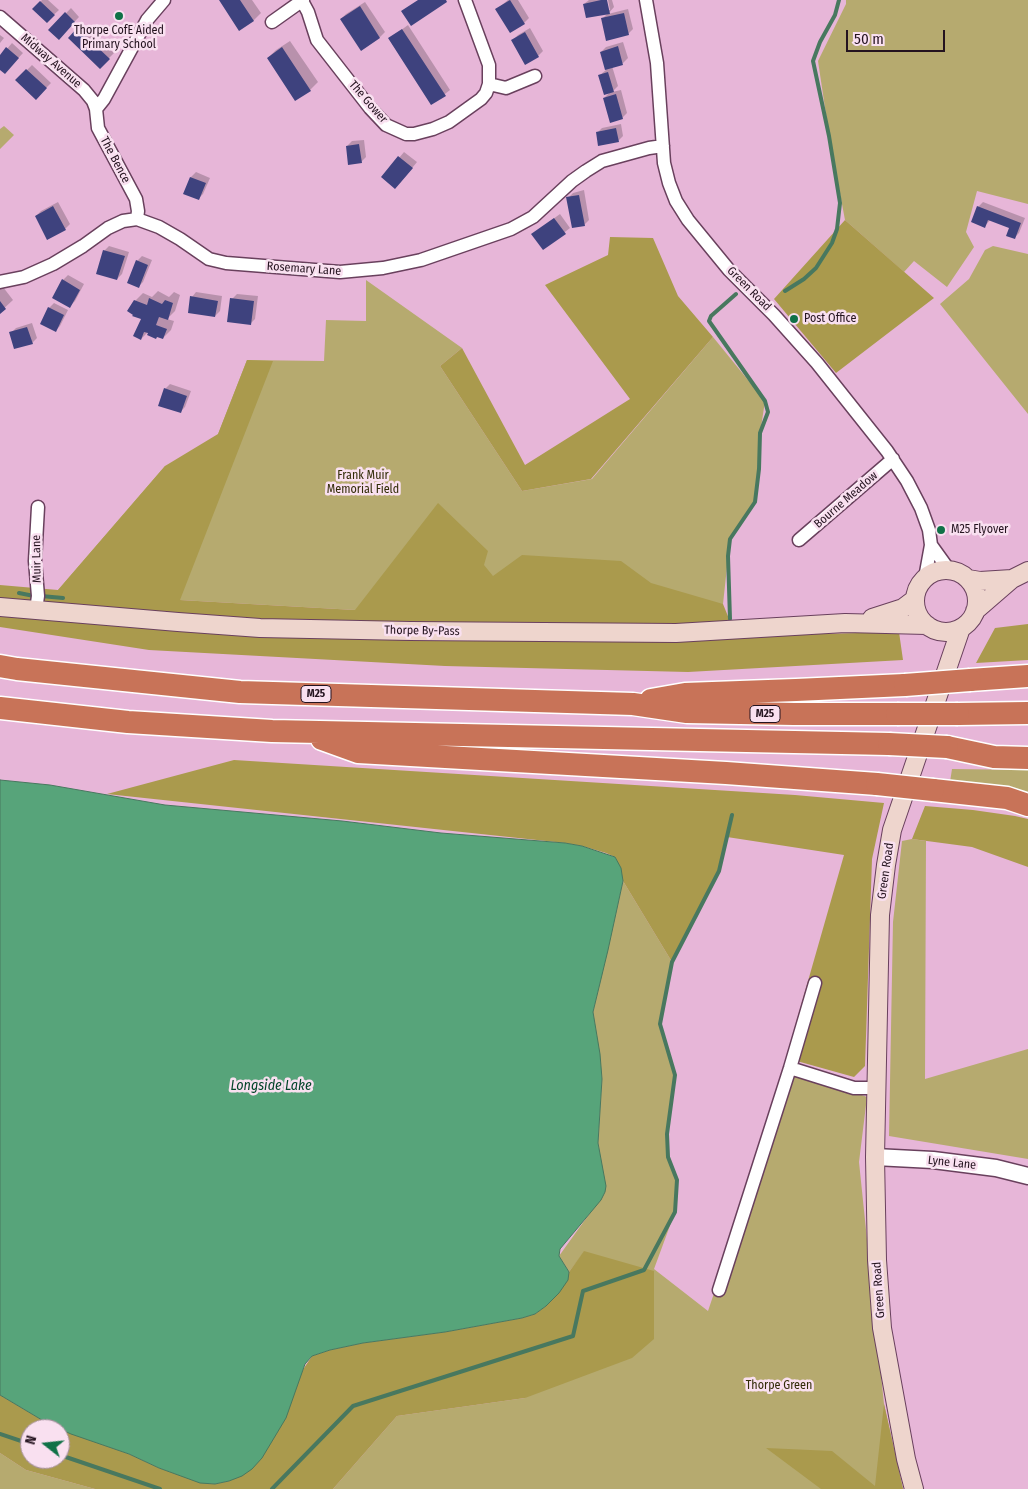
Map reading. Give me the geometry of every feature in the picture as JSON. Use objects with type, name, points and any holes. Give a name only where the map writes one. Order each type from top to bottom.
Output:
[{"type":"highway","name":"M25","points":[[0,666],[240,692],[632,704],[687,712],[794,714],[1028,713]]},
{"type":"highway","points":[[632,704],[685,694],[905,685],[1028,676]]},
{"type":"highway","points":[[0,708],[128,722],[302,732],[946,746],[1028,745]]},
{"type":"highway","points":[[302,732],[358,752],[726,773],[878,784],[1007,798],[1028,805]]},
{"type":"highway","points":[[946,746],[994,757],[1028,758]]},
{"type":"main road","points":[[932,628],[950,632],[962,628],[971,620],[975,611],[977,596],[973,585],[959,573],[942,570],[930,574],[921,582],[915,599],[919,616],[932,628],[948,663]]},
{"type":"main road","points":[[968,579],[980,581],[1020,575]]},
{"type":"main road","points":[[975,611],[1020,575]]},
{"type":"main road","name":"Thorpe By-Pass","points":[[845,623],[878,617],[903,608],[915,599]]},
{"type":"main road","name":"Thorpe By-Pass","points":[[0,607],[260,628],[676,633],[845,623],[932,628]]},
{"type":"main road","name":"Green Road","points":[[914,1489],[906,1459],[882,1328],[877,1260],[875,1156],[880,915],[892,830],[948,663],[962,628]]},
{"type":"street","points":[[96,109],[104,99],[147,20],[164,0]]},
{"type":"street","name":"The Gower","points":[[272,22],[302,0],[317,40],[370,108],[386,124],[406,134],[433,129],[449,122],[481,99],[486,93],[489,84]]},
{"type":"street","points":[[465,0],[489,66],[489,84],[506,88],[535,76]]},
{"type":"street","name":"Green Road","points":[[646,0],[657,63],[664,163],[669,184],[676,201],[688,220],[729,270],[774,315],[817,363],[893,459],[921,508],[929,530],[931,545],[925,578]]},
{"type":"street","name":"Midway Avenue","points":[[0,17],[84,90],[93,101],[96,109]]},
{"type":"street","name":"The Bence","points":[[96,109],[98,128],[136,198],[137,219]]},
{"type":"street","name":"Rosemary Lane","points":[[137,219],[159,227],[209,259],[216,261],[340,272],[383,268],[421,260],[511,229],[533,217],[586,170],[602,161],[663,146]]},
{"type":"street","points":[[0,282],[24,278],[53,264],[108,228],[123,221],[137,219]]},
{"type":"street","name":"Bourne Meadow","points":[[799,540],[893,459]]},
{"type":"street","name":"Muir Lane","points":[[36,610],[38,596],[35,561],[38,508]]},
{"type":"street","name":"Green Road","points":[[931,545],[949,570]]},
{"type":"street","points":[[719,1290],[790,1068],[815,982]]},
{"type":"street","points":[[790,1068],[854,1088],[877,1088]]},
{"type":"street","name":"Lyne Lane","points":[[875,1156],[933,1160],[996,1168],[1028,1176]]},
{"type":"green space","points":[[846,0],[1028,0],[1028,204],[977,191],[966,232],[974,247],[947,287],[914,261],[904,272],[845,220],[830,141],[818,61],[846,4]]},
{"type":"green space","points":[[4,126],[14,135],[0,149],[0,129]]},
{"type":"green space","points":[[993,246],[1028,254],[1028,414],[940,304],[969,279],[985,250]]},
{"type":"green space","name":"Frank Muir Memorial Field","points":[[366,280],[462,348],[440,366],[522,491],[592,479],[713,337],[765,401],[760,434],[755,502],[730,539],[723,604],[712,610],[355,610],[180,600],[58,590],[165,466],[208,460],[247,360],[324,361],[326,320],[366,321]]},
{"type":"green space","points":[[952,769],[1028,770],[1028,793],[950,782]]},
{"type":"green space","points":[[912,839],[926,841],[925,1079],[1028,1049],[1028,1159],[889,1136],[893,922],[902,841]]},
{"type":"green space","name":"Thorpe Green","points":[[623,881],[672,962],[660,1024],[675,1075],[667,1134],[668,1157],[677,1180],[675,1212],[654,1269],[708,1311],[790,1068],[867,1097],[859,1162],[884,1404],[903,1489],[333,1489],[397,1416],[525,1398],[585,1251],[569,1272],[559,1256],[605,1192],[598,1143],[602,1079],[593,1012]]},
{"type":"green space","points":[[0,1453],[20,1466],[20,1469],[95,1489],[0,1489]]},
{"type":"shaded area","points":[[845,220],[934,298],[836,373],[774,299]]},
{"type":"shaded area","points":[[610,237],[653,238],[678,296],[713,337],[591,479],[522,491],[440,366],[462,348],[525,465],[630,399],[545,285],[608,255]]},
{"type":"shaded area","points":[[247,360],[273,361],[180,600],[355,610],[438,503],[488,551],[484,565],[493,576],[522,555],[621,561],[651,583],[723,604],[736,636],[899,632],[903,660],[688,672],[445,666],[149,650],[0,627],[0,585],[58,590],[165,466],[218,434]]},
{"type":"shaded area","points":[[1028,624],[1028,660],[976,663],[995,628]]},
{"type":"shaded area","points":[[234,760],[795,795],[884,803],[872,859],[865,1066],[854,1077],[786,1058],[844,855],[727,837],[719,871],[672,962],[623,881],[615,857],[606,853],[565,843],[107,794]]},
{"type":"shaded area","points":[[925,806],[973,810],[1028,819],[1028,867],[972,847],[912,839]]},
{"type":"shaded area","points":[[584,1251],[654,1271],[654,1339],[632,1358],[525,1398],[397,1416],[333,1489],[95,1489],[24,1469],[70,1469],[70,1433],[200,1482],[215,1484],[229,1481],[312,1356],[363,1343],[445,1332],[535,1314],[559,1293],[569,1272]]},
{"type":"shaded area","points":[[0,1395],[40,1419],[20,1419],[20,1466],[0,1453]]},
{"type":"shaded area","points":[[884,1404],[903,1489],[821,1489],[766,1448],[832,1451],[875,1486]]},
{"type":"water","name":"Longside Lake","points":[[0,780],[50,785],[165,805],[342,821],[441,833],[565,843],[582,846],[615,857],[621,868],[623,881],[593,1012],[602,1079],[598,1143],[606,1186],[601,1200],[560,1249],[559,1256],[569,1272],[568,1280],[559,1293],[546,1306],[535,1314],[522,1318],[445,1332],[363,1343],[312,1356],[305,1364],[286,1418],[262,1458],[242,1476],[215,1484],[200,1483],[159,1468],[129,1454],[71,1434],[70,1419],[40,1419],[0,1395]]},
{"type":"building","points":[[219,0],[240,0],[254,21],[239,31]]},
{"type":"building","points":[[418,0],[446,0],[447,2],[411,26],[401,11]]},
{"type":"building","points":[[510,0],[525,24],[510,33],[495,9]]},
{"type":"building","points":[[607,0],[610,14],[586,18],[583,4]]},
{"type":"building","points":[[40,1],[55,15],[47,23],[32,9]]},
{"type":"building","points":[[360,6],[380,38],[361,51],[340,19]]},
{"type":"building","points":[[65,12],[75,22],[59,40],[48,30]]},
{"type":"building","points":[[624,13],[629,35],[606,41],[601,18]]},
{"type":"building","points":[[77,28],[110,59],[100,69],[68,38]]},
{"type":"building","points":[[402,29],[446,96],[431,105],[388,38]]},
{"type":"building","points":[[525,32],[539,57],[525,65],[511,40]]},
{"type":"building","points":[[618,46],[623,65],[605,70],[600,52]]},
{"type":"building","points":[[6,47],[19,58],[5,74],[0,70],[0,55]]},
{"type":"building","points":[[282,47],[311,91],[295,101],[267,58]]},
{"type":"building","points":[[26,69],[47,88],[36,100],[15,80]]},
{"type":"building","points":[[608,72],[614,92],[604,95],[598,75]]},
{"type":"building","points":[[616,94],[623,119],[610,123],[603,98]]},
{"type":"building","points":[[616,128],[619,142],[598,146],[596,132]]},
{"type":"building","points":[[359,144],[362,163],[348,165],[346,146]]},
{"type":"building","points":[[398,156],[413,168],[395,189],[381,177]]},
{"type":"building","points":[[190,177],[206,183],[199,200],[183,194]]},
{"type":"building","points":[[579,195],[585,226],[572,228],[566,197]]},
{"type":"building","points":[[53,206],[66,230],[47,240],[35,216]]},
{"type":"building","points":[[977,206],[1021,223],[1015,239],[1006,236],[1009,228],[988,220],[985,228],[971,222]]},
{"type":"building","points":[[554,218],[566,234],[543,250],[531,234]]},
{"type":"building","points":[[103,250],[125,256],[117,280],[96,274]]},
{"type":"building","points":[[136,260],[148,265],[139,288],[127,283]]},
{"type":"building","points":[[62,279],[80,290],[70,308],[52,298]]},
{"type":"building","points":[[190,296],[218,301],[215,317],[188,313]]},
{"type":"building","points":[[149,298],[162,304],[165,300],[173,303],[168,320],[159,317],[156,325],[167,329],[163,339],[157,337],[156,339],[144,332],[141,340],[133,336],[141,319],[132,316],[127,311],[134,300],[147,305]]},
{"type":"building","points":[[230,298],[254,301],[251,325],[227,322]]},
{"type":"building","points":[[0,301],[6,309],[0,314]]},
{"type":"building","points":[[48,307],[64,315],[56,332],[40,324]]},
{"type":"building","points":[[27,327],[33,344],[14,349],[9,332]]},
{"type":"building","points":[[164,388],[187,396],[181,413],[158,406]]},
{"type":"waterway","points":[[785,291],[804,279],[816,268],[832,243],[837,229],[840,203],[829,136],[813,61],[820,42],[835,15],[839,0]]},
{"type":"waterway","points":[[730,619],[728,556],[730,539],[755,502],[759,469],[760,433],[768,412],[765,401],[709,321],[711,316],[736,294]]},
{"type":"waterway","points":[[19,593],[34,596]]},
{"type":"waterway","points":[[41,596],[63,598]]},
{"type":"waterway","points":[[272,1489],[353,1406],[573,1336],[583,1291],[644,1270],[675,1212],[677,1180],[668,1157],[667,1134],[675,1075],[660,1024],[672,962],[719,871],[732,815]]},
{"type":"waterway","points":[[0,1434],[20,1441]]},
{"type":"waterway","points":[[70,1458],[160,1489]]},
{"type":"place","name":"Thorpe CofE Aided Primary School","points":[[119,16]]},
{"type":"place","name":"Post Office","points":[[794,319]]},
{"type":"place","name":"M25 Flyover","points":[[941,530]]}]
